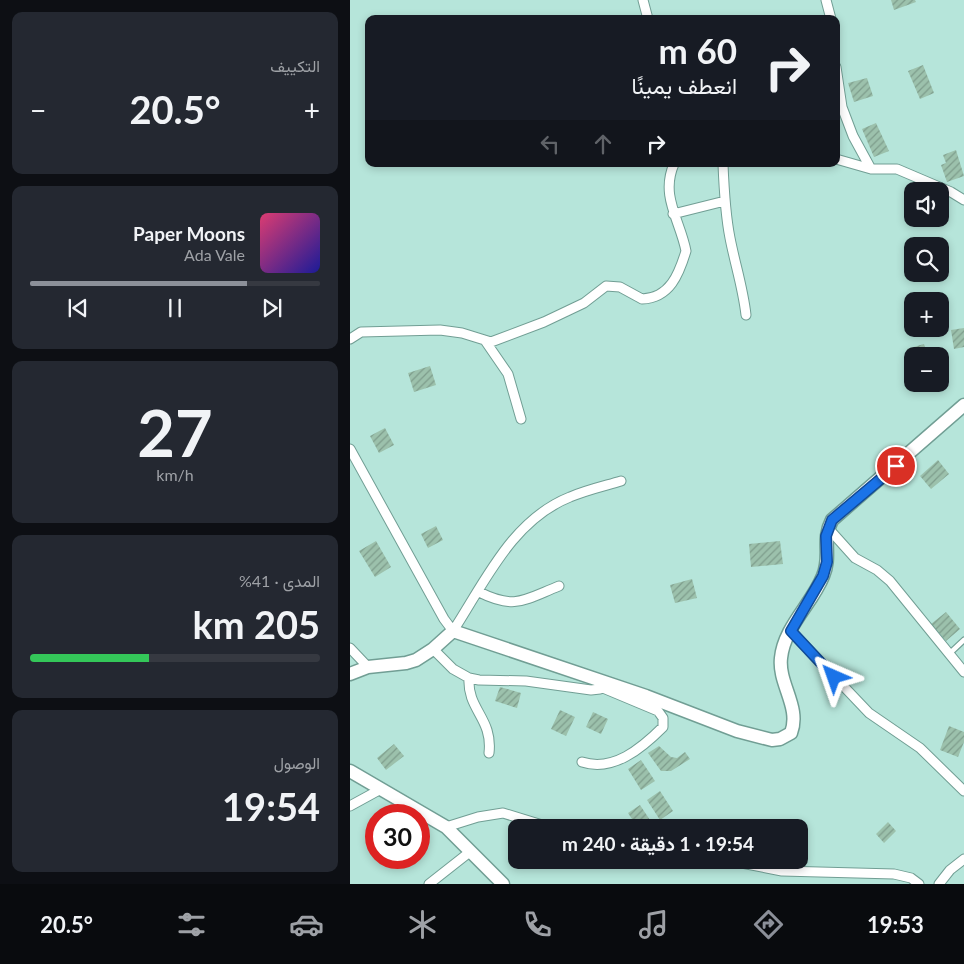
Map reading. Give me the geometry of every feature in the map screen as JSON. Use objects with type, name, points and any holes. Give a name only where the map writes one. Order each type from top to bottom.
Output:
[{"type":"main road","points":[[350,674],[368,667],[406,663],[433,649],[453,631],[737,731],[772,740],[780,739],[790,733],[794,721],[794,713],[780,668],[781,657],[791,631],[823,576],[827,562],[826,536],[832,520],[964,405]]},
{"type":"main road","points":[[350,771],[446,827],[503,884]]},
{"type":"street","points":[[643,0],[647,15]]},
{"type":"street","points":[[826,0],[830,15]]},
{"type":"street","points":[[840,94],[842,107],[853,136],[871,169]]},
{"type":"street","points":[[840,160],[871,169],[897,169],[951,192],[964,200]]},
{"type":"street","points":[[350,339],[361,332],[440,330],[462,333],[486,342],[495,341],[584,303],[606,286],[620,287],[642,299],[662,294],[670,287],[676,277],[686,251],[673,214],[668,187],[673,167]]},
{"type":"street","points":[[723,167],[730,239],[742,284],[746,315]]},
{"type":"street","points":[[673,214],[725,201]]},
{"type":"street","points":[[486,342],[508,374],[521,419]]},
{"type":"street","points":[[350,449],[444,619],[453,631],[501,554],[542,513],[569,497],[621,481]]},
{"type":"street","points":[[828,528],[855,558],[877,570],[890,581],[964,672]]},
{"type":"street","points":[[479,592],[495,600],[512,604],[559,586]]},
{"type":"street","points":[[791,631],[869,713],[920,748],[964,791]]},
{"type":"street","points":[[350,648],[368,667]]},
{"type":"street","points":[[433,649],[453,669],[469,678],[526,681],[591,690],[606,686],[658,711],[663,718],[662,727],[629,754],[612,764],[595,766],[582,762]]},
{"type":"street","points":[[469,678],[471,698],[488,729],[490,738],[489,753]]},
{"type":"street","points":[[952,779],[964,778]]},
{"type":"street","points":[[350,806],[381,789]]},
{"type":"street","points":[[446,827],[478,817],[503,812],[524,819]]},
{"type":"street","points":[[429,884],[471,851]]},
{"type":"street","points":[[939,884],[950,870],[964,859]]},
{"type":"street","points":[[772,869],[782,871],[894,874],[911,878],[919,884]]},
{"type":"lane","points":[[948,654],[964,640]]},
{"type":"building","points":[[891,0],[915,0],[916,2],[894,10]]},
{"type":"building","points":[[923,65],[934,93],[920,99],[908,71]]},
{"type":"building","points":[[867,78],[873,96],[854,102],[848,83]]},
{"type":"building","points":[[876,123],[889,151],[874,157],[862,129]]},
{"type":"building","points":[[956,150],[964,176],[947,182],[941,165],[946,163],[943,155]]},
{"type":"building","points":[[964,328],[964,347],[954,349],[951,330]]},
{"type":"building","points":[[924,344],[925,347],[914,347]]},
{"type":"building","points":[[430,366],[436,385],[414,392],[408,373]]},
{"type":"building","points":[[385,428],[394,445],[379,453],[370,436]]},
{"type":"building","points":[[938,460],[949,474],[931,489],[920,476]]},
{"type":"building","points":[[436,526],[443,540],[428,548],[421,534]]},
{"type":"building","points":[[376,541],[391,567],[375,577],[359,551]]},
{"type":"building","points":[[780,541],[783,564],[751,567],[749,544]]},
{"type":"building","points":[[692,579],[697,598],[675,603],[670,585]]},
{"type":"building","points":[[946,612],[960,629],[946,641],[931,624]]},
{"type":"building","points":[[500,687],[521,693],[517,708],[495,701]]},
{"type":"building","points":[[560,710],[575,717],[566,736],[551,729]]},
{"type":"building","points":[[593,712],[608,719],[601,734],[586,727]]},
{"type":"building","points":[[949,726],[964,732],[964,742],[958,757],[940,750]]},
{"type":"building","points":[[394,744],[404,756],[386,770],[377,758]]},
{"type":"building","points":[[659,746],[671,757],[677,758],[685,752],[690,759],[671,771],[661,771],[648,753]]},
{"type":"building","points":[[641,760],[655,781],[641,790],[628,769]]},
{"type":"building","points":[[660,791],[673,811],[659,819],[647,800]]},
{"type":"building","points":[[640,805],[649,819],[632,819],[628,813]]},
{"type":"building","points":[[888,822],[896,831],[884,843],[876,834]]},
{"type":"route","points":[[834,677],[791,631],[823,576],[827,562],[826,531],[832,520],[896,466]]}]
